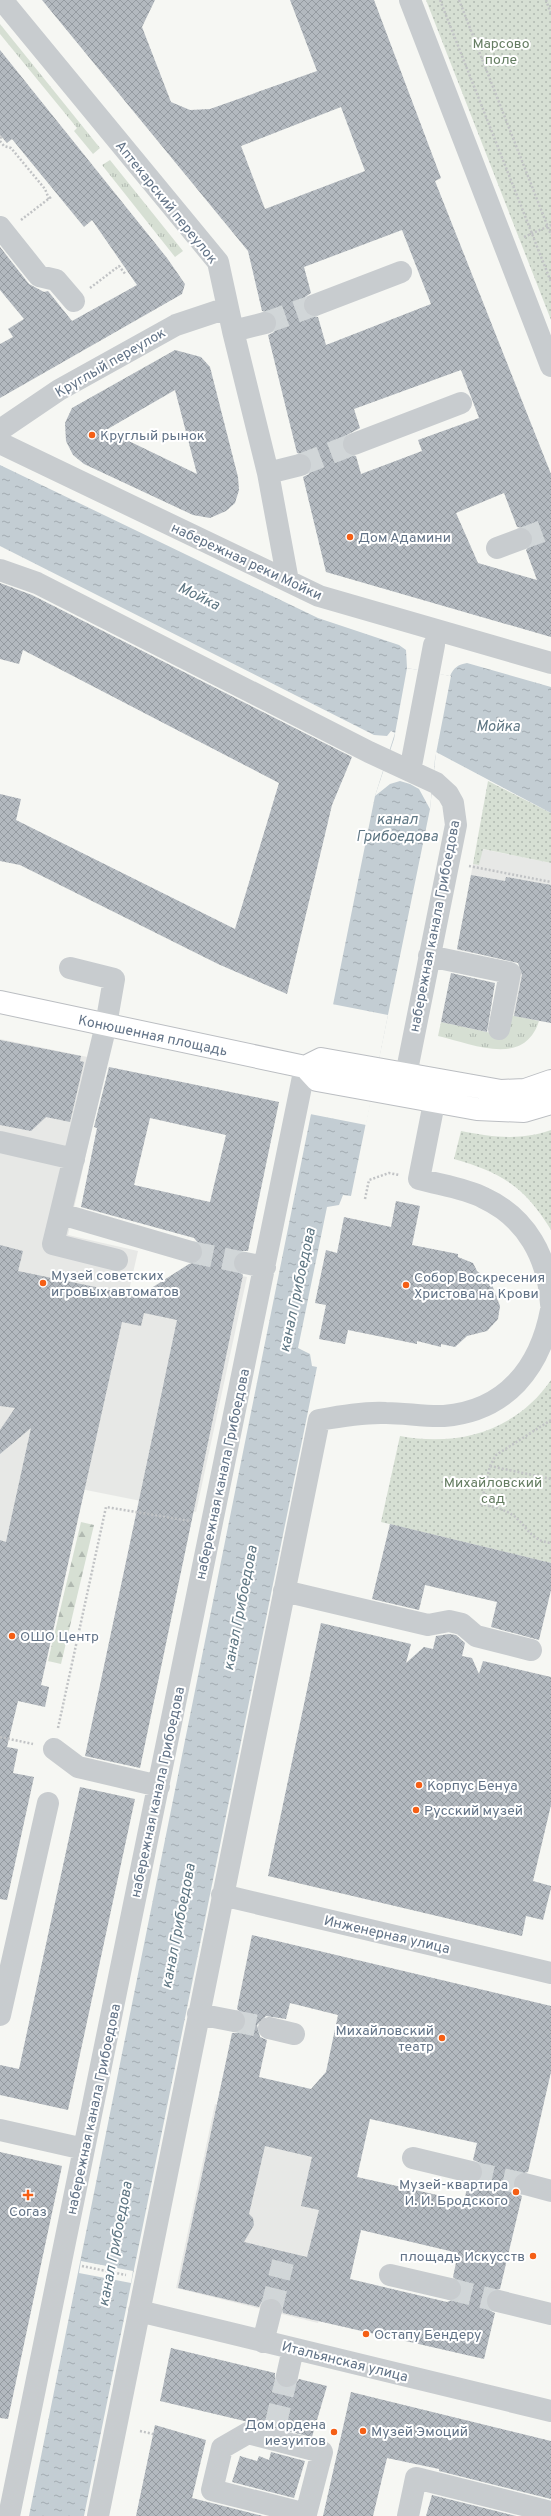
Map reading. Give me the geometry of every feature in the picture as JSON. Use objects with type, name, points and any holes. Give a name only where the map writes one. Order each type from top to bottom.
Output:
[{"type":"main road","name":"Конюшенная площадь","points":[[0,1002],[315,1069]]},
{"type":"main road","points":[[315,1069],[377,1069],[501,1091],[525,1090],[551,1081]]},
{"type":"main road","points":[[315,1069],[373,1091],[434,1103],[511,1112],[530,1109],[551,1103]]},
{"type":"street","name":"Аптекарский переулок","points":[[2,0],[218,262],[233,331],[268,474],[288,581]]},
{"type":"street","points":[[410,0],[551,366]]},
{"type":"street","points":[[2,230],[39,276],[56,280],[74,301]]},
{"type":"street","points":[[315,305],[401,272]]},
{"type":"street","name":"Круглый переулок","points":[[0,430],[59,390],[176,325],[202,315],[228,308]]},
{"type":"street","points":[[233,331],[265,323]]},
{"type":"street","points":[[354,444],[461,403]]},
{"type":"street","name":"набережная реки Мойки","points":[[0,443],[319,596],[551,663]]},
{"type":"street","points":[[268,474],[300,465]]},
{"type":"street","points":[[497,548],[521,539]]},
{"type":"street","points":[[0,570],[37,583],[410,771],[434,645]]},
{"type":"street","name":"набережная канала Грибоедова","points":[[406,1075],[456,825],[453,803],[448,794],[436,783],[410,771]]},
{"type":"street","points":[[429,956],[510,973],[499,1030]]},
{"type":"street","points":[[70,968],[114,979],[106,1025],[53,1244],[117,1260]]},
{"type":"street","name":"набережная канала Грибоедова","points":[[10,2516],[159,1786],[255,1265],[315,1069]]},
{"type":"street","points":[[434,1103],[419,1179],[483,1197],[507,1211],[527,1231],[541,1255],[550,1281],[551,1304]]},
{"type":"street","points":[[0,1142],[74,1159]]},
{"type":"street","points":[[61,1214],[191,1252]]},
{"type":"street","points":[[98,2516],[138,2311],[319,1420],[351,1414],[384,1413],[443,1416],[470,1411],[496,1400],[518,1383],[535,1361],[544,1341],[551,1310]]},
{"type":"street","points":[[284,1591],[428,1625],[438,1621],[455,1622],[462,1624],[476,1636],[531,1650]]},
{"type":"street","points":[[54,1749],[78,1767],[159,1786]]},
{"type":"street","points":[[0,2015],[48,1803]]},
{"type":"street","name":"Инженерная улица","points":[[222,1895],[551,1971]]},
{"type":"street","points":[[198,2014],[234,2021]]},
{"type":"street","points":[[269,2028],[294,2034]]},
{"type":"street","points":[[0,2130],[84,2149]]},
{"type":"street","points":[[413,2158],[471,2172]]},
{"type":"street","points":[[525,2184],[551,2191]]},
{"type":"street","points":[[390,2275],[450,2289]]},
{"type":"street","points":[[498,2301],[551,2314]]},
{"type":"street","points":[[263,2342],[271,2310]]},
{"type":"street","name":"Итальянская улица","points":[[138,2311],[551,2411]]},
{"type":"street","points":[[286,2376],[293,2348]]},
{"type":"street","points":[[248,2433],[273,2433],[322,2452],[306,2514],[212,2490],[222,2448],[248,2433]]},
{"type":"street","points":[[408,2516],[416,2478],[551,2512]]},
{"type":"path","points":[[440,0],[551,282]]},
{"type":"path","points":[[459,0],[551,234]]},
{"type":"path","points":[[546,0],[551,14]]},
{"type":"path","points":[[1,139],[4,146],[11,148],[45,189],[50,198],[2,230]]},
{"type":"path","points":[[520,239],[549,226]]},
{"type":"path","points":[[74,301],[119,266],[126,275]]},
{"type":"path","points":[[468,866],[528,880],[551,882]]},
{"type":"path","points":[[365,1199],[369,1180],[388,1173],[419,1179]]},
{"type":"path","points":[[551,1420],[496,1455],[490,1466],[481,1504],[512,1514],[530,1535],[542,1542],[551,1543]]},
{"type":"path","points":[[490,1466],[551,1479]]},
{"type":"path","points":[[0,1737],[54,1749],[106,1507],[192,1521]]},
{"type":"path","points":[[80,2266],[133,2277]]},
{"type":"path","points":[[140,2431],[153,2434]]},
{"type":"shaded area","points":[[482,849],[551,863],[551,1023],[510,1015],[520,962],[457,950],[473,864],[479,865]]},
{"type":"shaded area","points":[[0,1039],[107,1061],[68,1235],[138,1251],[128,1295],[139,1296],[189,1265],[247,1277],[196,1512],[66,1486],[18,1701],[0,1697]]},
{"type":"shaded area","points":[[215,2104],[336,2134],[348,2203],[318,2323],[176,2288]]},
{"type":"green space","name":"Марсово поле","points":[[426,0],[551,0],[551,320]]},
{"type":"green space","points":[[0,24],[100,148],[93,154],[74,131],[77,128],[0,34]]},
{"type":"green space","points":[[110,160],[183,251],[175,257],[102,165]]},
{"type":"green space","points":[[488,781],[551,813],[551,863],[483,849],[479,865],[473,864]]},
{"type":"green space","points":[[510,1015],[539,1021],[532,1035],[522,1044],[510,1049],[481,1047],[438,1036],[441,1022],[505,1036]]},
{"type":"green space","points":[[551,1130],[551,1230],[542,1215],[532,1203],[511,1184],[499,1176],[471,1164],[454,1159],[461,1131],[484,1135],[517,1137],[528,1136]]},
{"type":"green space","name":"Михайловский сад","points":[[551,1380],[551,1563],[381,1522],[400,1436],[422,1439],[443,1439],[464,1437],[484,1431],[503,1423],[521,1412],[537,1398]]},
{"type":"green space","points":[[81,1522],[94,1525],[61,1664],[48,1661]]},
{"type":"water","name":"канал Грибоедова","points":[[0,465],[318,618],[399,645],[406,650],[407,668],[450,676],[453,670],[467,663],[551,687],[551,813],[436,752],[430,809],[351,1196],[343,1195],[339,1205],[327,1207],[298,1348],[310,1354],[312,1366],[317,1367],[84,2516],[29,2516],[375,796],[395,733],[391,731],[387,736],[374,735],[0,546]]},
{"type":"pier","points":[[407,668],[451,676],[435,759],[430,809],[419,789],[400,781],[390,784],[375,796],[394,739]]},
{"type":"pier","points":[[332,1004],[388,1015],[366,1125],[310,1114]]},
{"type":"pier","points":[[81,2261],[133,2271],[131,2283],[79,2273]]},
{"type":"building","points":[[42,0],[155,0],[142,27],[171,102],[190,110],[210,109],[317,71],[290,0],[374,0],[441,178],[435,181],[551,474],[551,637],[326,572],[303,477],[309,474],[312,462],[309,456],[297,453],[268,335],[274,332],[277,320],[274,314],[262,311],[248,251]],"holes":[[[341,107],[365,171],[265,209],[241,146]],[[402,230],[431,304],[326,345],[318,317],[307,315],[303,309],[305,297],[311,293],[304,267]],[[461,370],[479,418],[418,440],[422,451],[361,474],[356,456],[346,453],[342,442],[345,436],[360,428],[354,409]],[[504,493],[517,527],[529,529],[533,535],[533,541],[526,550],[537,580],[478,563],[456,513]]]},
{"type":"building","points":[[0,50],[167,258],[185,284],[182,294],[0,398],[0,344],[13,337],[8,329],[24,319],[0,290],[0,247],[29,284],[44,292],[48,291],[72,321],[137,285],[92,220],[84,227],[12,139],[7,143],[0,135]]},
{"type":"building","name":"Круглый рынок","points":[[175,350],[201,357],[210,367],[238,477],[239,490],[235,503],[226,511],[210,518],[193,515],[84,464],[73,455],[66,441],[65,423],[72,408]],"holes":[[[175,390],[197,474],[106,430]]]},
{"type":"building","points":[[0,583],[32,595],[352,757],[332,805],[287,994],[218,964],[20,865],[0,861],[0,794],[21,799],[16,820],[235,929],[279,783],[23,650],[19,664],[0,659]]},
{"type":"building","points":[[471,875],[505,881],[506,877],[551,885],[551,1023],[514,1016],[522,975],[518,963],[457,949]]},
{"type":"building","points":[[451,973],[495,983],[487,1032],[441,1022]]},
{"type":"building","points":[[0,1040],[81,1056],[80,1061],[84,1062],[70,1122],[46,1117],[31,1131],[0,1125]]},
{"type":"building","points":[[109,1067],[279,1102],[248,1251],[241,1251],[233,1260],[233,1267],[243,1275],[140,1768],[85,1756],[177,1320],[144,1313],[141,1326],[122,1322],[41,1685],[49,1687],[45,1707],[18,1701],[7,1747],[18,1749],[13,1773],[34,1777],[7,1900],[0,1899],[0,1540],[6,1542],[31,1428],[0,1454],[0,1430],[15,1408],[0,1406],[0,1245],[23,1251],[18,1271],[139,1296],[189,1264],[199,1261],[203,1255],[203,1249],[194,1238],[81,1207],[97,1128],[94,1127]],"holes":[[[150,1118],[226,1135],[210,1202],[134,1185]]]},
{"type":"building","name":"Собор Воскресения Христова на Крови","points":[[396,1201],[420,1206],[412,1245],[458,1254],[458,1257],[473,1263],[477,1271],[491,1282],[500,1306],[498,1319],[487,1331],[467,1336],[455,1347],[441,1344],[441,1347],[417,1341],[417,1344],[348,1330],[345,1344],[319,1339],[326,1305],[315,1303],[326,1250],[337,1253],[344,1217],[391,1227]]},
{"type":"building","points":[[390,1524],[551,1563],[551,1590],[539,1640],[491,1627],[497,1602],[425,1585],[419,1610],[372,1599]]},
{"type":"building","name":"Корпус Бенуа","points":[[321,1623],[411,1644],[406,1663],[424,1647],[433,1649],[436,1636],[449,1634],[456,1635],[465,1643],[462,1656],[472,1658],[479,1674],[483,1661],[551,1677],[551,1805],[533,1881],[551,1886],[551,1888],[543,1920],[526,1916],[522,1936],[268,1876]]},
{"type":"building","points":[[80,1787],[135,1799],[68,2110],[0,2095],[0,2065],[19,2069]]},
{"type":"building","points":[[252,1935],[551,2006],[551,2072],[528,2172],[516,2175],[513,2181],[516,2193],[522,2196],[500,2289],[489,2292],[486,2298],[489,2310],[495,2313],[484,2359],[283,2313],[280,2301],[274,2298],[262,2301],[259,2307],[178,2288],[232,2033],[238,2033],[246,2024],[246,2017],[237,2009]],"holes":[[[290,2003],[338,2015],[326,2072],[311,2089],[259,2077],[267,2040],[260,2037],[257,2025],[266,2016],[286,2019]],[[370,2119],[477,2143],[473,2160],[480,2163],[483,2175],[475,2184],[468,2184],[464,2201],[357,2177]],[[265,2146],[312,2157],[301,2206],[319,2210],[307,2257],[244,2242],[254,2225],[253,2218],[249,2214]],[[361,2230],[458,2253],[453,2277],[462,2285],[459,2297],[447,2302],[350,2279]]]},
{"type":"building","name":"Согаз","points":[[0,2152],[62,2166],[8,2419],[0,2418]]},
{"type":"building","points":[[171,2348],[275,2373],[275,2380],[284,2388],[291,2388],[299,2379],[327,2386],[312,2437],[160,2401]]},
{"type":"building","points":[[351,2392],[551,2441],[551,2499],[439,2471],[439,2469],[387,2458],[373,2516],[323,2516]]},
{"type":"building","points":[[155,2425],[206,2440],[192,2498],[263,2516],[136,2516]]},
{"type":"building","points":[[271,2452],[305,2461],[294,2498],[232,2482],[240,2456],[257,2461],[259,2456],[269,2460]]},
{"type":"building","points":[[432,2495],[516,2516],[426,2516]]},
{"type":"tunnel","points":[[265,323],[315,305]]},
{"type":"tunnel","points":[[300,465],[354,444]]},
{"type":"tunnel","points":[[521,539],[551,528]]},
{"type":"tunnel","points":[[191,1252],[245,1263]]},
{"type":"tunnel","points":[[234,2021],[269,2028]]},
{"type":"tunnel","points":[[471,2172],[525,2184]]},
{"type":"tunnel","points":[[271,2310],[283,2262]]},
{"type":"tunnel","points":[[450,2289],[498,2301]]},
{"type":"tunnel","points":[[275,2427],[287,2376]]},
{"type":"place","name":"Круглый рынок","points":[[92,435]]},
{"type":"place","name":"Дом Адамини","points":[[350,537]]},
{"type":"place","name":"Музей советских игровых автоматов","points":[[43,1283]]},
{"type":"place","name":"Собор Воскресения Христова на Крови","points":[[406,1285]]},
{"type":"place","name":"ОШО Центр","points":[[12,1636]]},
{"type":"place","name":"Корпус Бенуа","points":[[419,1785]]},
{"type":"place","name":"Русский музей","points":[[416,1810]]},
{"type":"place","name":"Михайловский театр","points":[[442,2038]]},
{"type":"place","name":"Музей-квартира И. И. Бродского","points":[[516,2192]]},
{"type":"place","name":"Согаз","points":[[28,2195]]},
{"type":"place","name":"площадь Искусств","points":[[533,2256]]},
{"type":"place","name":"Остапу Бендеру","points":[[366,2334]]},
{"type":"place","name":"Музей Эмоций","points":[[363,2431]]},
{"type":"place","name":"Дом ордена иезуитов","points":[[334,2432]]},
{"type":"water label","name":"Мойка","points":[[199,596]]},
{"type":"water label","name":"Мойка","points":[[498,726]]}]
